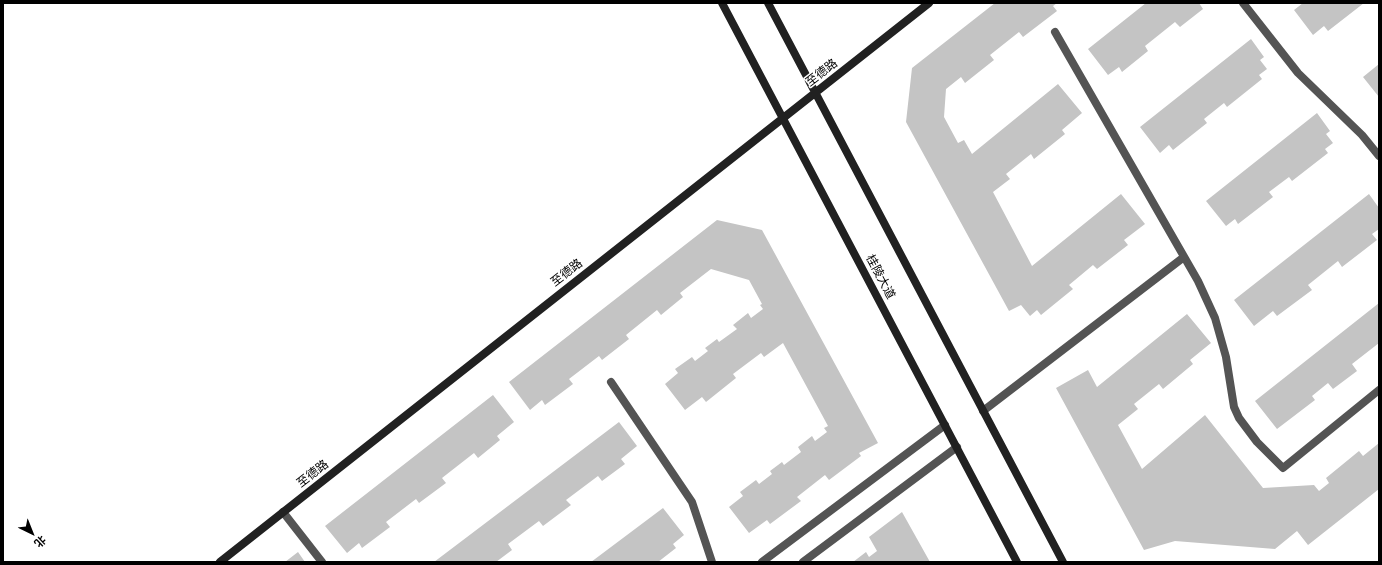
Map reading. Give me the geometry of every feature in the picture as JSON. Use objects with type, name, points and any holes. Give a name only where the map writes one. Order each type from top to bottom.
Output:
[{"type":"main road","name":"桂陵大道","points":[[722,3],[1017,562]]},
{"type":"main road","points":[[768,3],[1063,562]]},
{"type":"main road","name":"至德路","points":[[220,562],[929,3]]},
{"type":"lane","points":[[1242,3],[1298,73],[1362,135],[1379,156]]},
{"type":"lane","points":[[1055,32],[1184,257],[1215,318],[1226,357],[1234,407],[1239,418],[1257,442],[1283,468],[1379,390]]},
{"type":"lane","points":[[983,411],[1184,257]]},
{"type":"lane","points":[[611,382],[692,502],[712,562]]},
{"type":"lane","points":[[762,562],[945,425]]},
{"type":"lane","points":[[803,562],[957,447]]},
{"type":"lane","points":[[283,512],[322,562]]},
{"type":"building","points":[[995,3],[1057,3],[1053,6],[1057,11],[1023,37],[1019,32],[990,55],[994,60],[965,83],[961,77],[946,89],[944,117],[958,143],[964,140],[972,154],[1058,84],[1082,113],[1062,130],[1065,134],[1034,159],[1031,154],[1006,174],[1010,179],[993,192],[1032,266],[1121,194],[1145,224],[1124,240],[1128,245],[1097,269],[1093,265],[1069,285],[1073,289],[1041,315],[1037,310],[1030,316],[1021,305],[1009,311],[906,122],[912,68]]},
{"type":"building","points":[[1146,3],[1199,3],[1203,9],[1180,27],[1175,22],[1145,46],[1148,51],[1122,72],[1119,67],[1108,75],[1088,49]]},
{"type":"building","points":[[1303,3],[1364,3],[1328,31],[1324,26],[1313,35],[1294,10]]},
{"type":"building","points":[[1251,39],[1264,57],[1260,60],[1267,69],[1259,75],[1262,79],[1227,107],[1224,103],[1204,119],[1207,123],[1173,150],[1169,145],[1160,153],[1140,127]]},
{"type":"building","points":[[1379,64],[1379,97],[1363,77]]},
{"type":"building","points":[[1317,113],[1330,131],[1326,134],[1333,143],[1325,149],[1328,153],[1292,181],[1289,177],[1269,192],[1273,197],[1238,224],[1235,219],[1226,226],[1206,201]]},
{"type":"building","points":[[1369,194],[1379,208],[1379,229],[1372,234],[1377,240],[1342,267],[1338,261],[1308,285],[1312,290],[1277,316],[1273,311],[1254,326],[1234,300]]},
{"type":"building","points":[[717,220],[762,230],[878,443],[859,453],[861,456],[829,480],[825,475],[797,497],[801,501],[770,524],[767,520],[749,533],[729,507],[743,496],[740,492],[756,480],[759,484],[772,474],[770,471],[782,462],[784,465],[801,452],[798,447],[812,436],[815,441],[827,432],[824,428],[828,426],[783,343],[764,357],[761,353],[733,374],[736,378],[706,402],[702,397],[685,410],[665,384],[678,373],[675,369],[692,357],[695,361],[708,351],[705,348],[717,339],[719,342],[737,329],[733,325],[748,313],[751,318],[763,309],[760,305],[762,304],[749,280],[711,269],[680,293],[683,297],[661,315],[657,310],[626,335],[629,339],[602,360],[599,356],[569,379],[573,384],[545,405],[542,400],[530,410],[509,382]]},
{"type":"building","points":[[1379,303],[1379,343],[1352,364],[1357,371],[1333,389],[1328,383],[1312,396],[1315,400],[1277,429],[1255,401]]},
{"type":"building","points":[[1187,314],[1211,343],[1190,360],[1193,364],[1163,389],[1159,384],[1134,404],[1138,409],[1118,425],[1142,469],[1205,415],[1263,488],[1314,485],[1319,491],[1329,483],[1326,478],[1359,451],[1363,456],[1379,443],[1379,489],[1308,545],[1297,531],[1275,549],[1175,541],[1144,550],[1056,388],[1088,370],[1097,387]]},
{"type":"building","points":[[493,395],[514,422],[497,436],[500,440],[478,458],[474,453],[442,478],[446,483],[419,503],[416,499],[386,522],[390,527],[362,548],[359,543],[347,553],[325,526]]},
{"type":"building","points":[[619,422],[637,446],[621,459],[625,464],[602,481],[598,476],[566,500],[571,505],[543,526],[539,521],[508,544],[512,550],[496,562],[434,562]]},
{"type":"building","points":[[663,508],[684,535],[673,544],[676,548],[658,562],[591,562]]},
{"type":"building","points":[[902,512],[930,562],[853,562],[866,552],[869,557],[877,551],[869,537]]},
{"type":"building","points":[[298,552],[305,562],[285,562]]}]
